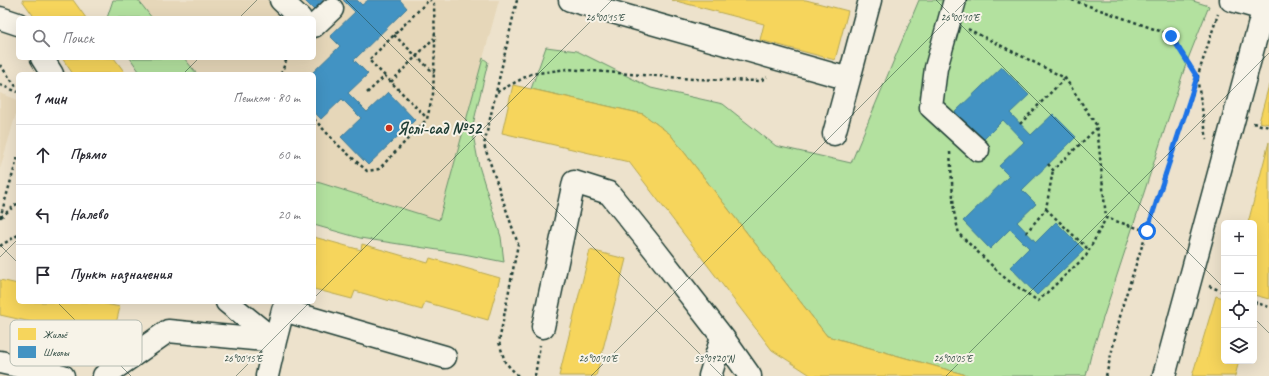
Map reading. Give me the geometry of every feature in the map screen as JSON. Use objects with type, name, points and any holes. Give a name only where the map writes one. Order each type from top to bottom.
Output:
[{"type":"lane","points":[[282,0],[298,16]]},
{"type":"lane","points":[[570,0],[849,79]]},
{"type":"lane","points":[[834,134],[870,0]]},
{"type":"lane","points":[[1164,376],[1264,5],[1225,4]]},
{"type":"lane","points":[[316,24],[332,9]]},
{"type":"lane","points":[[953,10],[936,68],[931,107],[978,150]]},
{"type":"lane","points":[[0,18],[16,23]]},
{"type":"lane","points":[[43,60],[51,72]]},
{"type":"lane","points":[[543,327],[574,182],[609,193],[654,248],[750,376]]},
{"type":"lane","points":[[230,304],[275,340]]},
{"type":"lane","points":[[267,376],[282,310],[445,358]]},
{"type":"lane","points":[[142,349],[168,331],[275,340]]},
{"type":"lane","points":[[710,376],[722,337]]},
{"type":"lane","points":[[0,362],[10,364]]},
{"type":"lane","points":[[18,366],[63,376]]},
{"type":"lane","points":[[104,376],[118,366]]},
{"type":"path","points":[[316,121],[338,145],[367,171],[380,169],[427,118],[433,94],[434,73],[434,4],[430,0],[369,60],[427,118]]},
{"type":"path","points":[[517,0],[484,145],[518,244],[499,342],[505,362],[518,376]]},
{"type":"path","points":[[1072,0],[1171,36],[1197,77],[1204,129],[1208,144]]},
{"type":"path","points":[[1106,376],[1123,304],[1197,77],[1225,4]]},
{"type":"path","points":[[948,123],[954,212],[959,234],[1006,279],[1038,300],[1086,256],[1106,218],[1097,128],[1065,78],[953,10]]},
{"type":"path","points":[[394,35],[434,73]]},
{"type":"path","points":[[391,82],[434,37]]},
{"type":"path","points":[[282,72],[286,60]]},
{"type":"path","points":[[496,93],[531,74],[567,69],[694,79],[760,81],[792,63]]},
{"type":"path","points":[[0,65],[16,86]]},
{"type":"path","points":[[368,93],[385,76]]},
{"type":"path","points":[[1020,124],[1065,78]]},
{"type":"path","points":[[0,85],[16,91]]},
{"type":"path","points":[[1026,233],[1046,209],[1054,170],[1097,128]]},
{"type":"path","points":[[0,218],[16,163]]},
{"type":"path","points":[[1048,164],[1054,170]]},
{"type":"path","points":[[0,218],[16,205]]},
{"type":"path","points":[[1046,209],[1088,250]]},
{"type":"path","points":[[1106,218],[1147,231]]},
{"type":"path","points":[[0,246],[16,236]]},
{"type":"path","points":[[1257,303],[1269,307]]},
{"type":"path","points":[[535,376],[543,327]]},
{"type":"shaded area","name":"Яслі-сад №52","points":[[138,0],[499,0],[439,220],[316,182],[316,72],[195,72],[186,60],[316,60],[316,16],[150,16]]},
{"type":"shaded area","points":[[0,93],[16,99],[16,114],[0,169]]},
{"type":"green space","points":[[113,0],[138,0],[150,16],[108,16]]},
{"type":"green space","points":[[919,0],[1190,0],[1209,6],[1186,64],[1091,355],[1086,376],[970,376],[827,336],[670,134],[643,114],[531,89],[546,47],[577,51],[651,88],[723,104],[776,146],[851,163]]},
{"type":"green space","points":[[483,58],[488,62],[472,129],[479,166],[501,237],[504,262],[464,254],[360,238],[316,226],[316,182],[439,220]]},
{"type":"green space","points":[[131,60],[186,60],[195,72],[140,72]]},
{"type":"building: Жильё","points":[[22,0],[73,0],[85,16],[34,16]]},
{"type":"building: Жильё","points":[[672,0],[806,0],[848,11],[835,60],[760,40],[764,24]]},
{"type":"building: Жильё","points":[[63,60],[116,60],[124,72],[72,72]]},
{"type":"building: Жильё","points":[[513,85],[643,114],[670,134],[827,336],[970,376],[812,376],[772,350],[629,162],[502,133]]},
{"type":"building: Жильё","points":[[1269,85],[1269,124],[1259,122]]},
{"type":"building: Жильё","points":[[1269,142],[1269,299],[1257,296],[1257,220],[1249,220]]},
{"type":"building: Жильё","points":[[316,238],[361,250],[362,244],[428,263],[430,258],[500,278],[488,320],[425,302],[422,310],[355,291],[352,299],[316,290]]},
{"type":"building: Жильё","points":[[590,250],[626,259],[596,376],[559,376]]},
{"type":"building: Жильё","points":[[0,280],[16,284],[16,304],[106,304],[120,307],[117,320],[22,320],[0,315]]},
{"type":"building: Жильё","points":[[1216,296],[1221,297],[1221,364],[1238,364],[1235,376],[1192,376]]},
{"type":"building: Школы","points":[[304,0],[324,0],[314,10]]},
{"type":"building: Школы","points":[[343,0],[357,0],[362,5],[368,0],[400,0],[407,8],[354,60],[368,74],[348,93],[367,112],[388,92],[415,120],[368,165],[341,137],[361,118],[342,99],[321,119],[316,114],[316,72],[313,72],[340,46],[330,36],[355,12]]},
{"type":"building: Школы","points":[[1002,67],[1029,95],[1010,113],[1031,135],[1053,114],[1076,137],[1022,190],[1036,204],[1017,222],[1036,242],[1056,222],[1084,250],[1037,295],[1010,267],[1029,248],[1010,229],[990,249],[963,221],[1009,176],[999,166],[1024,142],[1003,120],[983,140],[955,112]]},
{"type":"place","name":"Яслі-сад №52","points":[[389,128]]},
{"type":"route","points":[[1147,231],[1197,77],[1171,36]]}]
